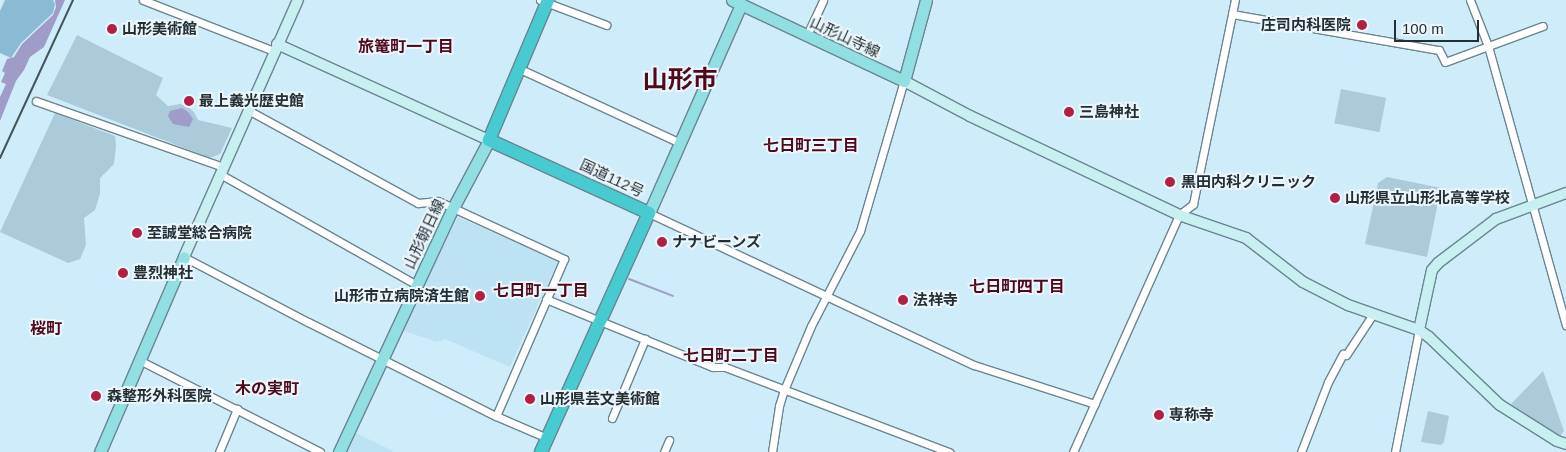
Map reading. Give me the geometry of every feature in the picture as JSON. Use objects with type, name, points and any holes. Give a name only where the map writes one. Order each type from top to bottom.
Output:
[{"type":"highway","points":[[489,140],[520,69],[545,1]]},
{"type":"highway","name":"国道112号","points":[[489,140],[648,213],[541,452]]},
{"type":"main road","points":[[904,81],[926,0]]},
{"type":"main road","name":"山形山寺線","points":[[648,213],[680,143],[736,2],[904,81]]},
{"type":"main road","name":"山形朝日線","points":[[339,452],[453,208],[489,140]]},
{"type":"main road","points":[[100,452],[184,257]]},
{"type":"street","points":[[143,0],[276,48],[489,140]]},
{"type":"street","points":[[298,0],[184,257],[496,416],[547,438]]},
{"type":"street","points":[[807,35],[823,0]]},
{"type":"street","points":[[1073,452],[1179,215],[1193,204],[1234,0]]},
{"type":"street","points":[[1470,0],[1488,46],[1534,204],[1566,325]]},
{"type":"street","points":[[545,1],[606,25]]},
{"type":"street","points":[[1232,14],[1439,50],[1445,62],[1543,26]]},
{"type":"street","points":[[520,69],[680,143]]},
{"type":"street","points":[[772,452],[779,406],[784,390],[796,357],[860,231],[904,81],[970,116],[1179,215],[1246,238],[1303,282],[1348,305],[1419,330],[1429,337],[1500,405],[1557,441],[1566,444]]},
{"type":"street","points":[[36,102],[222,170],[417,285]]},
{"type":"street","points":[[248,110],[418,203],[431,200],[453,208],[564,259],[496,416]]},
{"type":"street","points":[[1395,452],[1432,270],[1496,219],[1566,193]]},
{"type":"street","points":[[648,213],[974,365],[1095,404]]},
{"type":"street","points":[[546,300],[713,367],[725,367],[949,452]]},
{"type":"street","points":[[1301,452],[1328,382],[1373,314]]},
{"type":"street","points":[[612,418],[645,339]]},
{"type":"street","points":[[139,360],[320,452]]},
{"type":"street","points":[[219,452],[237,410]]},
{"type":"street","points":[[664,452],[669,440]]},
{"type":"shaded area","points":[[5,0],[53,0],[55,4],[53,13],[21,43],[11,58],[0,53],[0,11]]},
{"type":"shaded area","points":[[55,0],[65,0],[44,47],[30,57],[16,81],[0,121],[0,97],[6,84],[1,82],[5,73],[2,71],[7,59],[14,57],[22,44],[53,15],[56,7]]},
{"type":"shaded area","points":[[77,35],[163,78],[156,95],[168,106],[180,104],[187,106],[194,112],[198,120],[232,128],[220,154],[210,158],[47,95]]},
{"type":"shaded area","points":[[1341,89],[1386,98],[1379,132],[1334,123]]},
{"type":"shaded area","points":[[182,108],[193,119],[189,127],[173,124],[168,116],[170,111]]},
{"type":"shaded area","points":[[55,113],[115,136],[116,146],[114,164],[100,178],[100,194],[95,210],[84,218],[86,245],[80,259],[68,263],[0,232]]},
{"type":"shaded area","points":[[1387,177],[1441,188],[1427,257],[1365,244],[1378,183]]},
{"type":"shaded area","name":"山形市立病院済生館","points":[[458,217],[558,261],[510,367],[445,339],[437,342],[401,330]]},
{"type":"shaded area","points":[[1543,371],[1564,431],[1559,437],[1511,404]]},
{"type":"shaded area","points":[[1428,411],[1449,416],[1444,442],[1441,445],[1421,442]]},
{"type":"shaded area","points":[[352,431],[393,451],[341,452]]},
{"type":"waterway","points":[[629,279],[673,296]]},
{"type":"railway","points":[[0,158],[73,0]]},
{"type":"place","name":"庄司内科医院","points":[[1362,25]]},
{"type":"place","name":"山形美術館","points":[[112,29]]},
{"type":"place","name":"最上義光歴史館","points":[[189,101]]},
{"type":"place","name":"三島神社","points":[[1069,112]]},
{"type":"place","name":"黒田内科クリニック","points":[[1170,182]]},
{"type":"place","name":"山形県立山形北高等学校","points":[[1335,198]]},
{"type":"place","name":"至誠堂総合病院","points":[[137,233]]},
{"type":"place","name":"ナナビーンズ","points":[[662,242]]},
{"type":"place","name":"豊烈神社","points":[[123,273]]},
{"type":"place","name":"山形市立病院済生館","points":[[480,296]]},
{"type":"place","name":"法祥寺","points":[[903,300]]},
{"type":"place","name":"森整形外科医院","points":[[96,396]]},
{"type":"place","name":"山形県芸文美術館","points":[[530,399]]},
{"type":"place","name":"専称寺","points":[[1159,415]]},
{"type":"district","name":"旅篭町一丁目","points":[[406,47]]},
{"type":"district","name":"山形市","points":[[680,79]]},
{"type":"district","name":"七日町三丁目","points":[[811,146]]},
{"type":"district","name":"七日町四丁目","points":[[1017,287]]},
{"type":"district","name":"七日町一丁目","points":[[541,291]]},
{"type":"district","name":"桜町","points":[[46,329]]},
{"type":"district","name":"七日町二丁目","points":[[731,356]]},
{"type":"district","name":"木の実町","points":[[267,389]]}]
